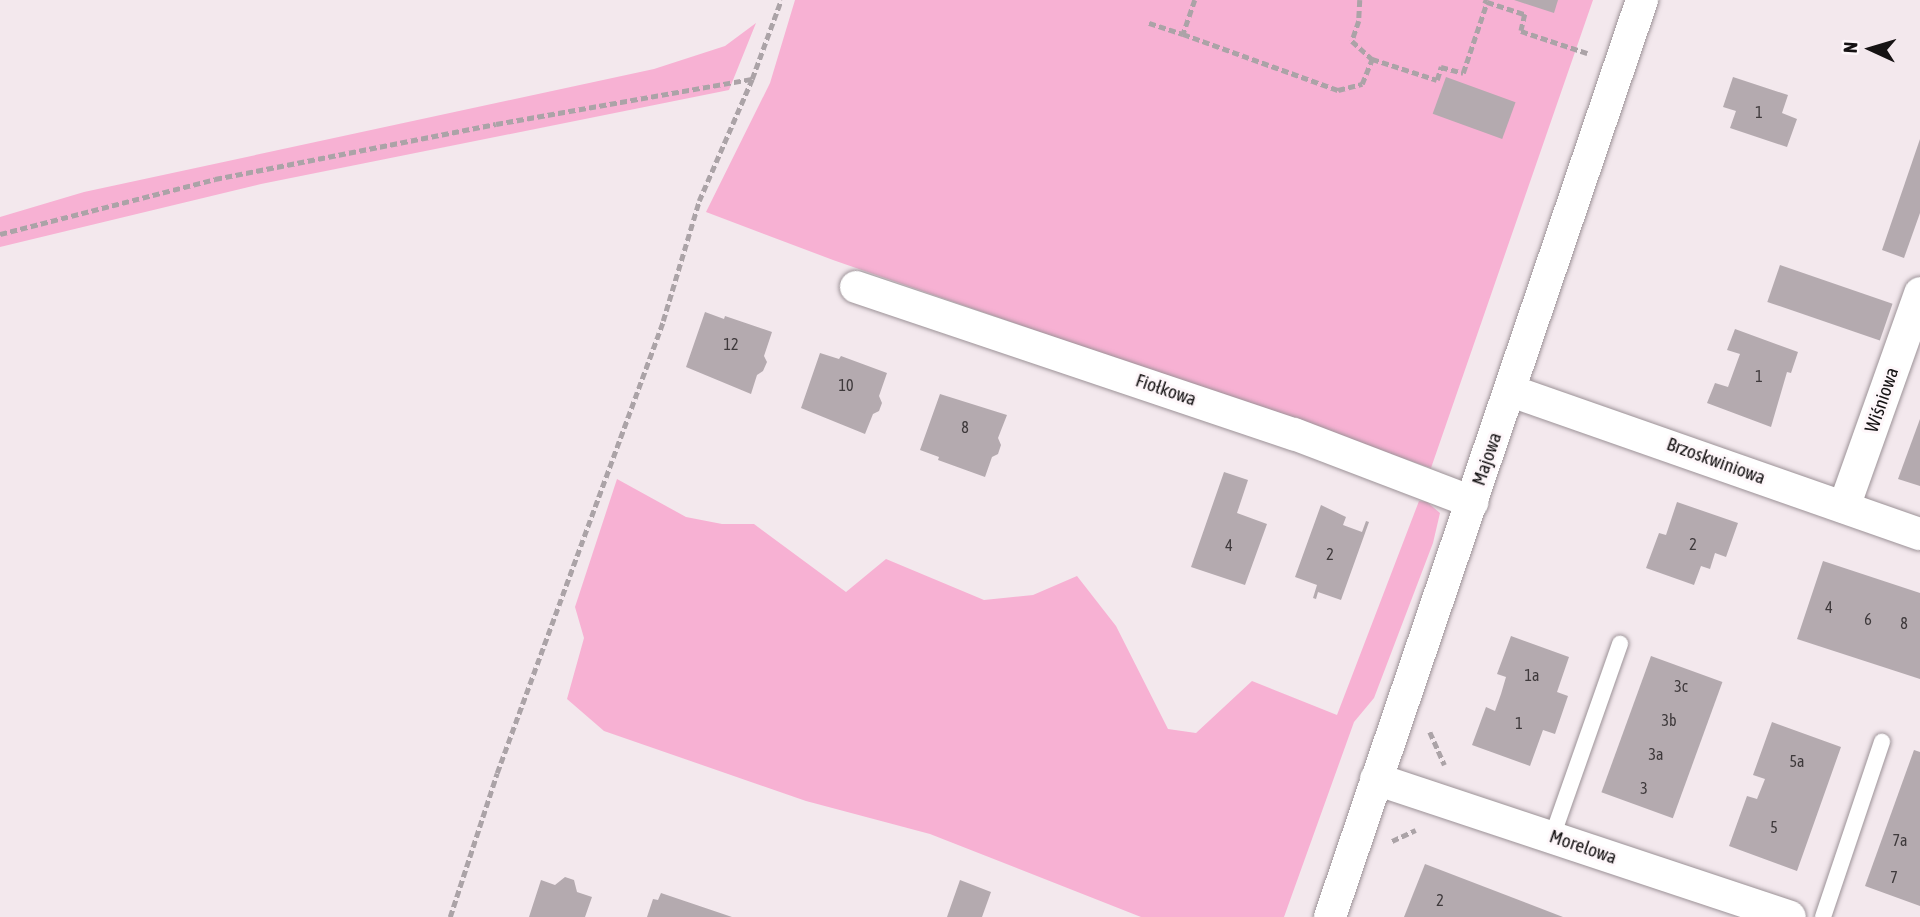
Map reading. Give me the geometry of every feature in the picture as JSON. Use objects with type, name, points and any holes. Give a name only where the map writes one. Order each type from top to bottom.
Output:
[{"type":"street","name":"Majowa","points":[[1330,917],[1642,0]]},
{"type":"street","name":"Fiołkowa","points":[[856,287],[1294,434],[1472,502]]},
{"type":"street","name":"Wiśniowa","points":[[1844,507],[1920,293]]},
{"type":"street","name":"Brzoskwiniowa","points":[[1511,391],[1614,424],[1920,534]]},
{"type":"street","name":"Morelowa","points":[[1376,779],[1790,917]]},
{"type":"lane","points":[[1552,837],[1620,644]]},
{"type":"lane","points":[[1823,917],[1882,742]]},
{"type":"path","points":[[450,917],[497,773],[663,321],[699,201],[752,79],[781,0]]},
{"type":"path","points":[[1183,34],[1195,0]]},
{"type":"path","points":[[1360,0],[1359,21],[1352,41],[1372,59],[1437,80],[1441,67],[1463,73],[1485,1],[1525,15],[1521,31],[1621,66]]},
{"type":"path","points":[[1149,23],[1338,90],[1363,84],[1372,59]]},
{"type":"path","points":[[0,234],[215,178],[496,124],[752,79]]},
{"type":"shaded area","points":[[795,0],[1593,0],[1431,468],[833,260],[706,212],[770,83]]},
{"type":"shaded area","points":[[756,23],[729,90],[261,184],[0,247],[0,217],[84,192],[654,69],[725,46]]},
{"type":"shaded area","points":[[617,479],[686,517],[722,524],[754,524],[846,592],[886,559],[984,600],[1033,595],[1077,576],[1116,626],[1168,729],[1196,733],[1252,681],[1337,715],[1419,501],[1427,502],[1440,513],[1433,543],[1374,698],[1354,722],[1284,917],[1141,917],[930,834],[806,801],[604,731],[567,699],[584,638],[575,607]]},
{"type":"building","points":[[1514,0],[1558,0],[1554,13]]},
{"type":"building","points":[[1446,77],[1516,102],[1502,139],[1433,114]]},
{"type":"building","points":[[1733,77],[1788,95],[1782,113],[1797,119],[1787,147],[1730,128],[1736,111],[1723,107]]},
{"type":"building","points":[[1920,139],[1920,213],[1904,258],[1882,250]]},
{"type":"building","points":[[1780,265],[1893,304],[1880,341],[1767,302]]},
{"type":"building","points":[[705,312],[772,332],[764,356],[767,362],[763,371],[757,375],[751,394],[686,367]]},
{"type":"building","points":[[1735,329],[1798,352],[1791,373],[1787,372],[1771,427],[1707,403],[1715,383],[1728,387],[1740,354],[1727,350]]},
{"type":"building","points":[[820,353],[839,359],[841,356],[887,373],[879,396],[882,403],[879,411],[873,414],[865,434],[801,408]]},
{"type":"building","points":[[940,394],[1007,415],[998,438],[1001,445],[998,454],[992,457],[985,477],[938,460],[939,457],[920,450]]},
{"type":"building","points":[[1920,419],[1920,486],[1898,479]]},
{"type":"building","points":[[1224,472],[1248,480],[1237,513],[1267,524],[1245,585],[1191,567]]},
{"type":"building","points":[[1677,502],[1738,523],[1726,557],[1715,553],[1710,569],[1701,566],[1694,585],[1646,568],[1659,533],[1666,535]]},
{"type":"building","points":[[1321,505],[1346,517],[1343,525],[1362,532],[1366,521],[1369,522],[1341,600],[1318,592],[1316,599],[1313,598],[1317,585],[1295,577]]},
{"type":"building","points":[[1823,561],[1920,593],[1920,679],[1797,639]]},
{"type":"building","points":[[1511,636],[1569,657],[1557,692],[1568,696],[1555,734],[1543,730],[1530,766],[1472,745],[1486,707],[1495,711],[1506,677],[1497,674]]},
{"type":"building","points":[[1651,656],[1722,682],[1673,818],[1601,792]]},
{"type":"building","points":[[1772,722],[1841,747],[1797,871],[1729,846],[1747,796],[1757,799],[1765,779],[1753,775]]},
{"type":"building","points":[[1914,750],[1920,752],[1920,906],[1865,886]]},
{"type":"building","points":[[1425,864],[1563,917],[1404,917]]},
{"type":"building","points":[[565,877],[574,880],[577,892],[592,897],[585,917],[529,917],[541,880],[555,885]]},
{"type":"building","points":[[960,880],[991,892],[982,917],[947,917]]},
{"type":"building","points":[[661,893],[732,917],[647,917],[653,899],[658,900]]}]
